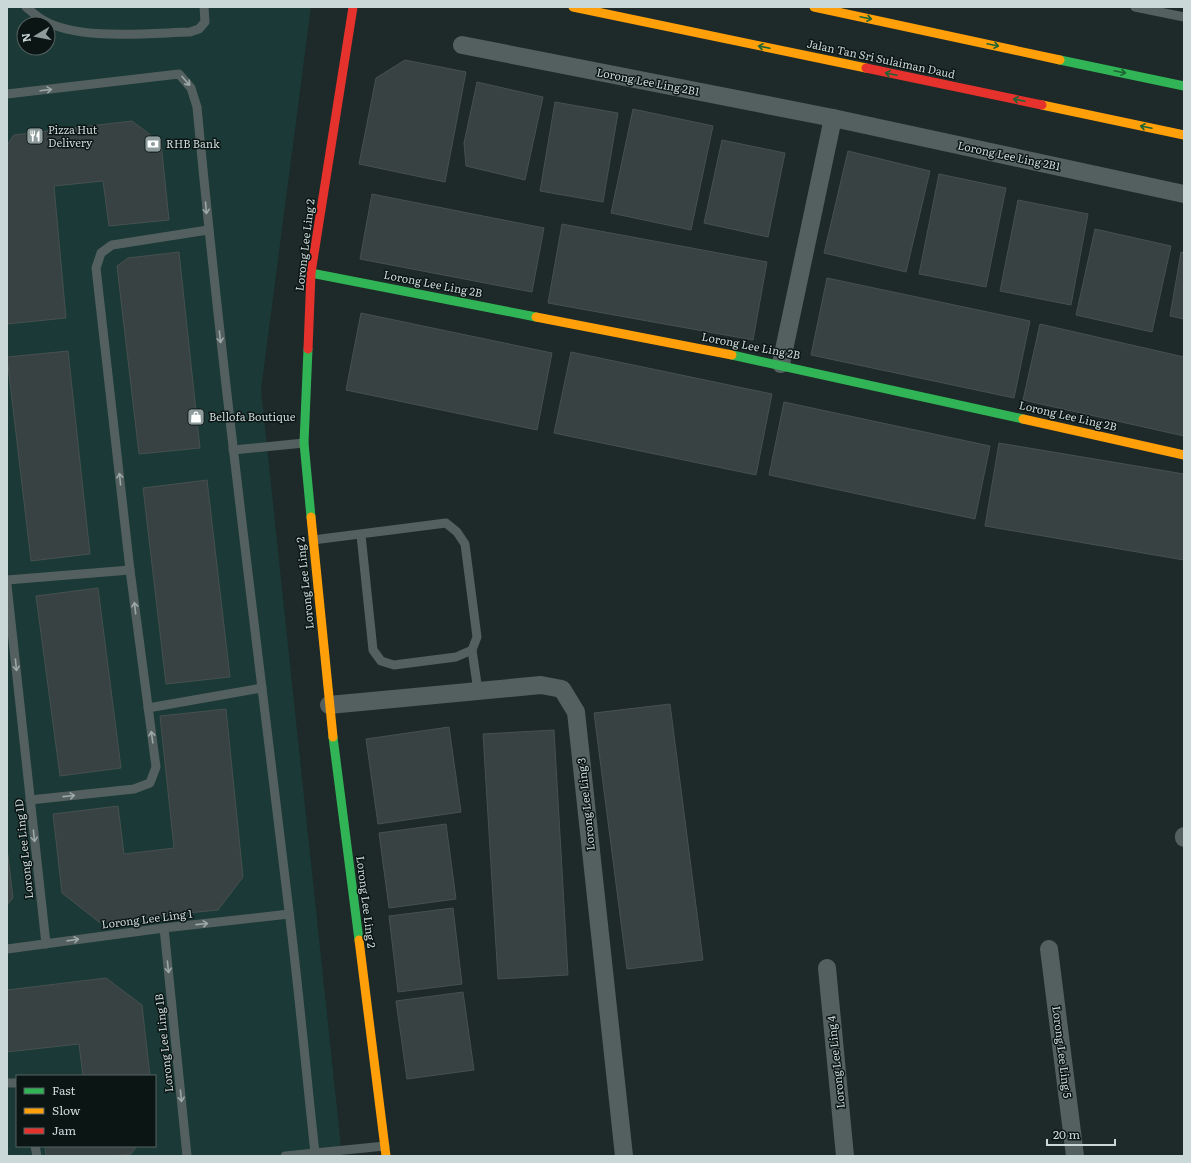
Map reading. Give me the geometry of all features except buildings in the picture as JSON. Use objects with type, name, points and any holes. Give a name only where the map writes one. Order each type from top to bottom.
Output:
[{"type":"street","name":"Lorong Lee Ling 2","points":[[353,7],[311,273],[304,443],[329,705],[386,1156]]},
{"type":"street","name":"Jalan Tan Sri Sulaiman Daud","points":[[573,7],[1184,135]]},
{"type":"street","points":[[814,7],[1184,86]]},
{"type":"street","name":"Lorong Lee Ling 2B1","points":[[462,45],[833,118],[1184,194]]},
{"type":"street","points":[[781,364],[833,118]]},
{"type":"street","name":"Lorong Lee Ling 2B","points":[[311,273],[781,364],[1184,455]]},
{"type":"street","name":"Lorong Lee Ling 3","points":[[329,705],[542,685],[562,689],[576,712],[624,1156]]},
{"type":"street","name":"Lorong Lee Ling 5","points":[[1049,949],[1075,1156]]},
{"type":"street","name":"Lorong Lee Ling 4","points":[[827,968],[845,1156]]},
{"type":"lane","points":[[26,7],[43,20],[62,27],[97,34],[190,32],[199,29],[205,22],[204,7]]},
{"type":"lane","points":[[1134,7],[1184,17]]},
{"type":"lane","points":[[7,94],[179,74],[191,88],[197,107],[208,230],[289,914],[315,1153]]},
{"type":"lane","points":[[30,800],[134,789],[150,783],[156,767],[130,570],[96,268],[101,253],[112,245],[208,230]]},
{"type":"lane","points":[[233,450],[304,443]]},
{"type":"lane","points":[[313,540],[446,523],[457,532],[465,544],[471,587],[477,638],[472,650],[478,691]]},
{"type":"lane","points":[[361,535],[373,650],[381,661],[394,665],[456,657],[472,650]]},
{"type":"lane","points":[[7,580],[130,570]]},
{"type":"lane","name":"Lorong Lee Ling 1D","points":[[7,585],[46,944]]},
{"type":"lane","points":[[148,708],[262,688]]},
{"type":"lane","name":"Lorong Lee Ling 1","points":[[7,949],[164,928],[289,914]]},
{"type":"lane","name":"Lorong Lee Ling 1B","points":[[164,928],[187,1156]]},
{"type":"lane","points":[[285,1156],[385,1146]]},
{"type":"shaded area","points":[[7,7],[311,7],[261,390],[342,1156],[7,1156]]},
{"type":"traffic: fast","points":[[1060,60],[1184,86]]},
{"type":"traffic: fast","points":[[311,273],[536,317]]},
{"type":"traffic: fast","points":[[308,349],[304,443],[311,517]]},
{"type":"traffic: fast","points":[[732,355],[1023,419]]},
{"type":"traffic: fast","points":[[333,737],[359,940]]},
{"type":"traffic: slow","points":[[573,7],[866,68]]},
{"type":"traffic: slow","points":[[814,7],[1060,60]]},
{"type":"traffic: slow","points":[[1042,105],[1184,135]]},
{"type":"traffic: slow","points":[[536,317],[732,355]]},
{"type":"traffic: slow","points":[[1023,419],[1184,455]]},
{"type":"traffic: slow","points":[[311,517],[333,737]]},
{"type":"traffic: slow","points":[[359,940],[386,1156]]},
{"type":"traffic: jam","points":[[308,349],[311,273],[353,7]]},
{"type":"traffic: jam","points":[[866,68],[1042,105]]},
{"type":"place","name":"Pizza Hut Delivery","points":[[35,136]]},
{"type":"place","name":"RHB Bank","points":[[153,144]]},
{"type":"place","name":"Bellofa Boutique","points":[[196,417]]}]
